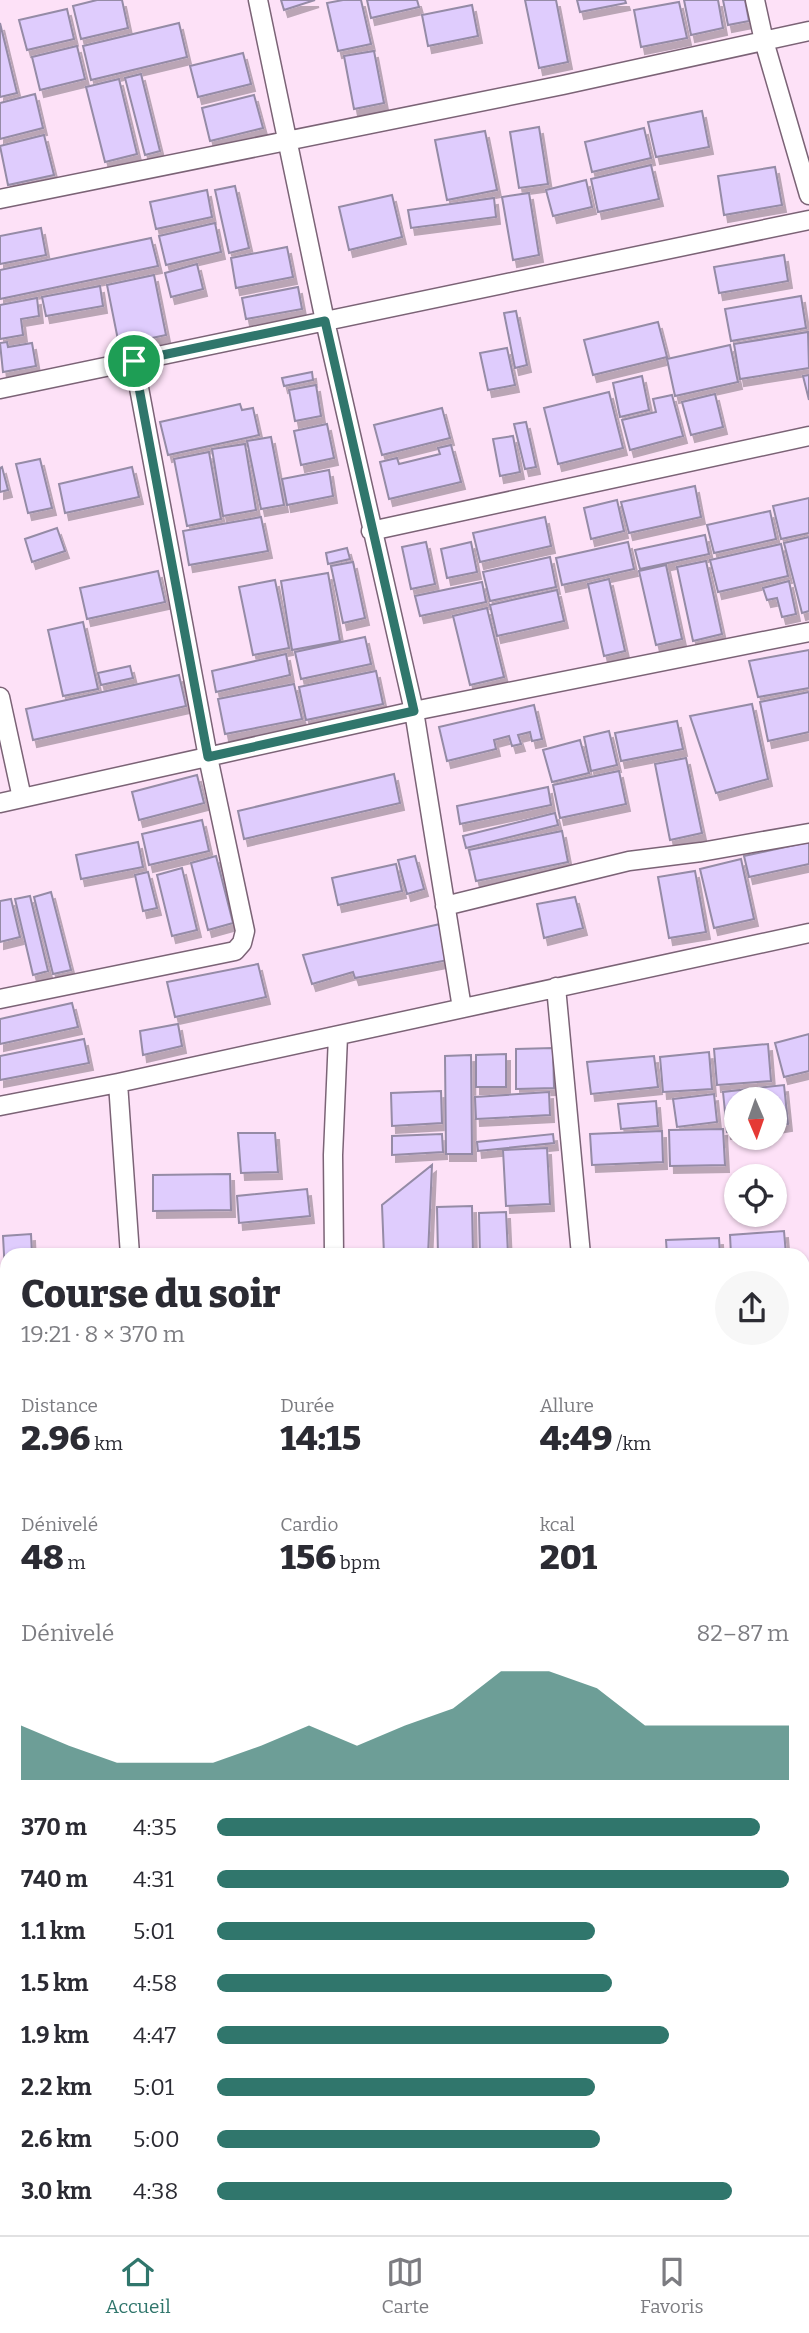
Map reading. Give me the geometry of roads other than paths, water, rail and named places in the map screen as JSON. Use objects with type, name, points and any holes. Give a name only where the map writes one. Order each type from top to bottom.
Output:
[{"type":"street","points":[[258,0],[371,531],[414,711],[462,1008]]},
{"type":"street","points":[[755,0],[764,41],[809,195]]},
{"type":"street","points":[[0,199],[536,90],[809,31]]},
{"type":"street","points":[[0,389],[809,220]]},
{"type":"street","points":[[0,999],[235,951],[242,943],[245,931],[208,757],[134,361]]},
{"type":"street","points":[[371,531],[809,436]]},
{"type":"street","points":[[0,803],[414,711],[809,632]]},
{"type":"street","points":[[0,697],[22,798]]},
{"type":"street","points":[[445,905],[629,861],[701,852],[809,833]]},
{"type":"street","points":[[0,1106],[338,1036],[809,933]]},
{"type":"street","points":[[556,987],[581,1248]]},
{"type":"street","points":[[334,1248],[333,1155],[338,1036]]},
{"type":"street","points":[[118,1083],[130,1248]]}]
